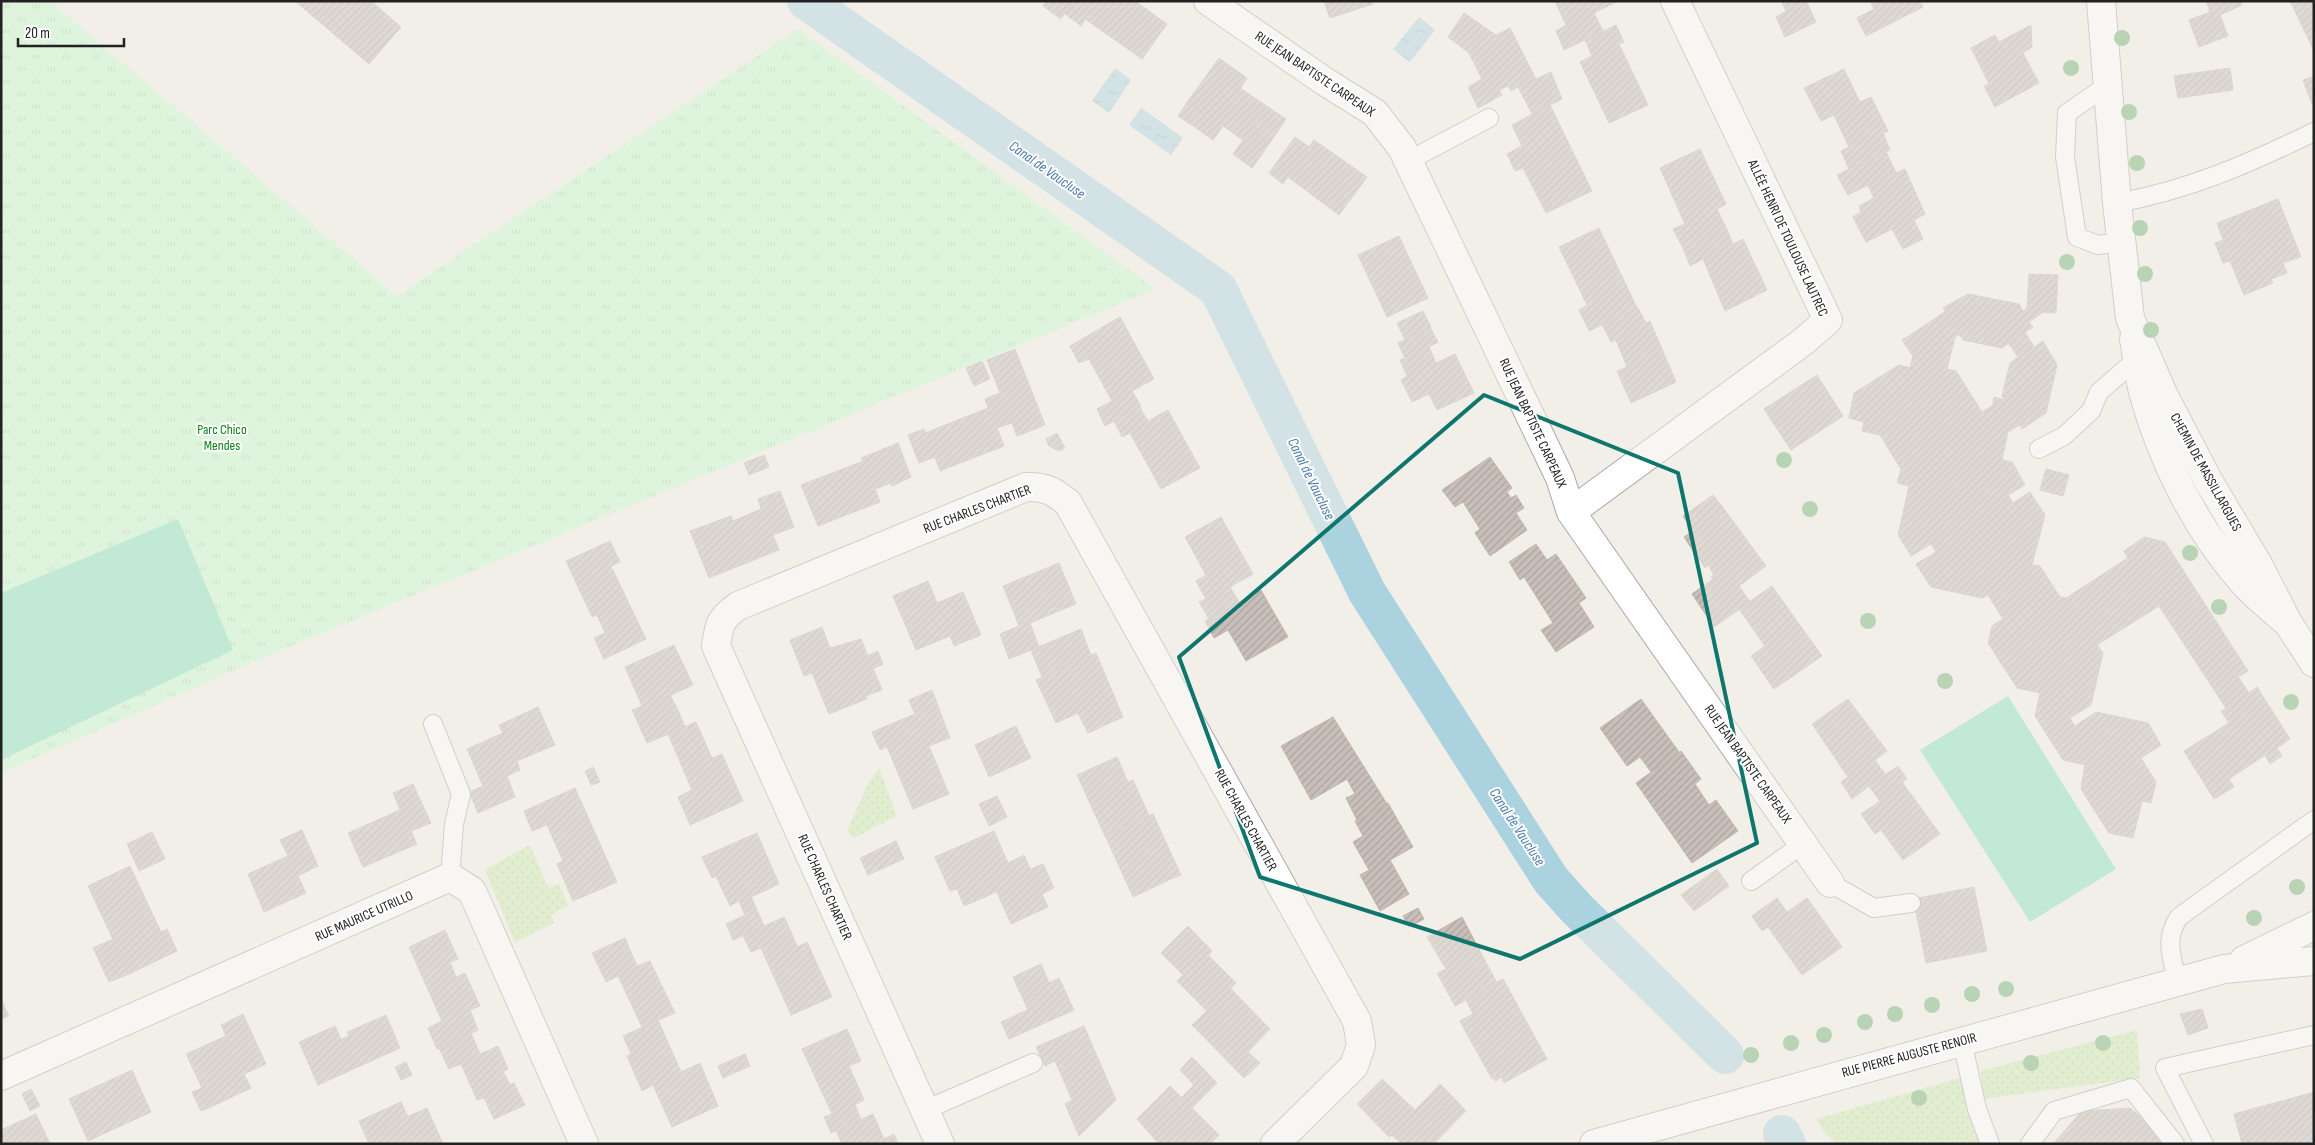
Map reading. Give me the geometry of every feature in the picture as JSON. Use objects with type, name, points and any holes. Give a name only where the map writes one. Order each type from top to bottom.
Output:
[{"type":"street","name":"RUE JEAN BAPTISTE CARPEAUX","points":[[1208,1],[1324,81],[1376,113],[1402,148],[1560,478],[1571,512],[1830,883]]},
{"type":"street","name":"ALLÉE HENRI DE TOULOUSE LAUTREC","points":[[1571,512],[1804,341],[1828,320],[1676,1]]},
{"type":"street","name":"CHEMIN DE MASSILLARGUES","points":[[2100,1],[2121,242],[2130,318],[2143,390],[2159,441],[2199,522],[2219,553],[2244,584],[2288,623]]},
{"type":"street","name":"CHEMIN DE MASSILLARGUES","points":[[2130,318],[2164,396],[2209,482],[2259,566],[2288,623],[2314,663]]},
{"type":"street","name":"RUE CHARLES CHARTIER","points":[[940,1144],[716,646],[723,617],[738,606],[1026,487],[1039,486],[1055,491],[1068,503],[1357,1021],[1361,1045],[1354,1066],[1274,1144]]},
{"type":"street","name":"RUE MAURICE UTRILLO","points":[[1,1076],[450,877]]},
{"type":"street","points":[[450,877],[472,891],[584,1144]]},
{"type":"street","name":"RUE PIERRE AUGUSTE RENOIR","points":[[1594,1144],[2224,968],[2314,926]]},
{"type":"street","name":"RUE PIERRE AUGUSTE RENOIR","points":[[2224,968],[2314,962]]},
{"type":"lane","points":[[2108,85],[2067,113],[2065,157],[2076,237],[2098,245],[2121,242]]},
{"type":"lane","points":[[1408,161],[1489,118]]},
{"type":"lane","points":[[2117,203],[2154,196],[2242,167],[2314,132]]},
{"type":"lane","points":[[2039,449],[2064,436],[2091,411],[2099,392],[2137,359]]},
{"type":"lane","points":[[433,724],[461,794],[454,824],[450,877]]},
{"type":"lane","points":[[2178,980],[2169,938],[2179,916],[2314,820]]},
{"type":"lane","points":[[1751,881],[1804,844]]},
{"type":"lane","points":[[1830,883],[1874,908],[1911,903]]},
{"type":"lane","points":[[2204,1144],[2165,1068],[2314,1035]]},
{"type":"lane","points":[[1962,1041],[1977,1109],[1990,1144]]},
{"type":"lane","points":[[925,1110],[1033,1063]]},
{"type":"lane","points":[[2030,1144],[2054,1111],[2131,1088],[2175,1144]]},
{"type":"highlighted area","points":[[1484,395],[1678,473],[1757,843],[1520,959],[1260,877],[1179,657]]},
{"type":"green space","name":"Parc Chico Mendes","points":[[1,1],[50,1],[397,296],[798,29],[1155,289],[262,658],[1,773]]},
{"type":"green space","points":[[178,519],[233,650],[1,760],[1,593]]},
{"type":"green space","points":[[2008,696],[2116,869],[2030,922],[1920,750]]},
{"type":"green space","points":[[879,768],[897,816],[854,838],[847,831],[867,786]]},
{"type":"green space","points":[[530,845],[548,888],[559,884],[568,905],[551,915],[554,923],[515,942],[485,870]]},
{"type":"green space","points":[[2137,1030],[2140,1078],[1982,1099],[1981,1071]]},
{"type":"green space","points":[[1963,1077],[1980,1144],[1837,1144],[1824,1132],[1816,1119]]},
{"type":"water","points":[[1419,17],[1435,30],[1410,62],[1393,49]]},
{"type":"water","points":[[1115,68],[1131,80],[1109,113],[1092,101]]},
{"type":"water","points":[[1141,108],[1183,138],[1171,155],[1129,125]]},
{"type":"building","points":[[295,1],[371,1],[401,27],[369,64]]},
{"type":"building","points":[[1046,1],[1073,1],[1061,19],[1043,6]]},
{"type":"building","points":[[1074,1],[1135,1],[1167,24],[1142,59],[1085,19],[1081,26],[1065,14]]},
{"type":"building","points":[[1324,1],[1372,1],[1373,4],[1330,18]]},
{"type":"building","points":[[1555,1],[1618,1],[1594,13],[1603,31],[1564,50],[1556,31],[1566,25]]},
{"type":"building","points":[[1781,1],[1810,1],[1807,3],[1816,22],[1785,37],[1776,17],[1786,11]]},
{"type":"building","points":[[1870,1],[1920,1],[1923,7],[1866,36],[1857,18],[1874,9]]},
{"type":"building","points":[[2206,1],[2240,1],[2242,5],[2220,15],[2228,36],[2199,47],[2189,20],[2210,12]]},
{"type":"building","points":[[2290,1],[2314,1],[2314,51]]},
{"type":"building","points":[[1464,13],[1496,35],[1510,28],[1536,79],[1551,72],[1562,99],[1532,114],[1518,87],[1511,91],[1508,86],[1499,90],[1502,95],[1478,108],[1468,87],[1482,79],[1469,53],[1448,37]]},
{"type":"building","points":[[1616,25],[1624,42],[1619,44],[1648,105],[1609,123],[1580,62],[1592,56],[1585,40]]},
{"type":"building","points":[[2031,25],[2032,47],[2023,53],[2039,83],[1995,107],[1984,86],[1989,84],[1971,48],[1995,35],[1999,42]]},
{"type":"building","points":[[1219,58],[1247,78],[1235,96],[1262,115],[1254,127],[1259,130],[1256,135],[1269,144],[1252,168],[1233,154],[1243,140],[1223,126],[1213,140],[1190,124],[1200,110],[1188,101]]},
{"type":"building","points":[[2230,68],[2233,90],[2178,98],[2174,76]]},
{"type":"building","points":[[1844,69],[1860,102],[1871,97],[1888,131],[1883,133],[1890,150],[1849,169],[1841,151],[1849,147],[1834,115],[1821,121],[1804,88]]},
{"type":"building","points":[[2314,76],[2314,103],[2312,104],[2303,80]]},
{"type":"building","points":[[1240,88],[1286,119],[1269,144],[1256,135],[1259,130],[1254,127],[1262,115],[1235,96]]},
{"type":"building","points":[[1188,101],[1200,110],[1190,124],[1178,116]]},
{"type":"building","points":[[1550,105],[1592,191],[1546,213],[1523,168],[1515,171],[1507,154],[1522,146],[1512,125]]},
{"type":"building","points":[[1295,137],[1309,147],[1314,140],[1367,177],[1339,215],[1288,177],[1283,184],[1269,173]]},
{"type":"building","points":[[1700,149],[1726,204],[1717,209],[1726,227],[1683,248],[1673,229],[1685,224],[1660,168]]},
{"type":"building","points":[[1886,152],[1896,173],[1905,169],[1925,214],[1914,220],[1923,239],[1903,249],[1892,229],[1866,242],[1853,217],[1861,212],[1859,206],[1874,198],[1868,185],[1848,195],[1837,175]]},
{"type":"building","points":[[2278,199],[2301,257],[2283,263],[2287,273],[2271,279],[2273,283],[2244,295],[2230,261],[2223,263],[2215,243],[2223,240],[2217,223]]},
{"type":"building","points":[[1726,227],[1733,244],[1743,239],[1767,290],[1725,311],[1703,259],[1690,266],[1683,248]]},
{"type":"building","points":[[1599,228],[1637,308],[1589,331],[1579,310],[1587,305],[1559,247]]},
{"type":"building","points":[[1399,236],[1428,298],[1387,317],[1358,255]]},
{"type":"building","points":[[2029,274],[2058,275],[2056,313],[2043,312],[2029,322],[2033,327],[2002,348],[1963,340],[1943,308],[1968,294],[2019,304],[2023,311],[2027,308]]},
{"type":"building","points":[[1638,308],[1646,323],[1650,321],[1676,382],[1631,403],[1617,371],[1627,367],[1616,340],[1611,342],[1602,324]]},
{"type":"building","points":[[1423,311],[1431,327],[1405,340],[1397,323]]},
{"type":"building","points":[[1945,312],[1960,334],[1955,337],[1947,369],[1956,371],[1982,412],[1993,405],[1994,397],[2005,400],[2002,396],[2010,363],[2018,357],[2009,344],[2025,332],[2034,347],[2043,341],[2057,365],[2046,413],[2022,429],[2020,425],[2008,432],[2002,460],[2012,462],[2025,485],[2008,495],[2013,503],[2030,492],[2045,515],[2032,565],[2040,566],[2060,597],[2066,598],[2128,558],[2124,551],[2144,537],[2165,542],[2248,671],[2238,677],[2249,693],[2257,687],[2290,739],[2277,748],[2282,756],[2270,764],[2265,755],[2229,779],[2234,787],[2214,799],[2184,751],[2229,723],[2221,711],[2226,708],[2159,606],[2097,645],[2103,653],[2091,705],[2070,718],[2075,726],[2096,712],[2148,723],[2161,745],[2141,758],[2156,782],[2151,803],[2142,801],[2133,838],[2109,833],[2081,789],[2085,765],[2063,760],[2035,716],[2040,693],[2017,688],[1988,643],[1992,626],[2003,619],[1988,595],[1982,598],[1931,587],[1916,564],[1936,552],[1931,544],[1911,556],[1898,535],[1909,486],[1897,483],[1901,469],[1880,435],[1862,431],[1864,422],[1849,418],[1854,393],[1899,365],[1910,368],[1913,356],[1902,340]]},
{"type":"building","points":[[1120,317],[1154,379],[1132,391],[1141,406],[1105,426],[1097,409],[1112,401],[1089,359],[1079,363],[1070,346]]},
{"type":"building","points":[[1430,327],[1438,342],[1429,347],[1436,363],[1455,354],[1474,393],[1437,410],[1429,394],[1412,402],[1401,380],[1407,376],[1400,360],[1405,358],[1398,343]]},
{"type":"building","points":[[1015,349],[1030,387],[1002,398],[987,360]]},
{"type":"building","points":[[982,361],[990,379],[974,386],[966,368]]},
{"type":"building","points":[[1817,375],[1843,416],[1791,450],[1764,409]]},
{"type":"building","points":[[1030,387],[1045,425],[1017,436],[1002,398]]},
{"type":"building","points":[[1000,393],[1012,423],[997,428],[1004,446],[940,471],[935,457],[919,463],[908,435],[924,429],[925,433],[988,408],[985,399]]},
{"type":"building","points":[[1139,406],[1148,421],[1168,410],[1200,468],[1161,489],[1130,433],[1122,437],[1114,421]]},
{"type":"building","points":[[1057,433],[1065,448],[1059,451],[1049,446],[1046,439]]},
{"type":"building","points":[[898,443],[911,477],[892,486],[886,470],[870,477],[880,502],[818,526],[801,485],[863,461],[861,458]]},
{"type":"building","points":[[764,455],[769,467],[749,475],[744,463]]},
{"type":"building","points":[[1490,457],[1512,488],[1507,492],[1511,498],[1516,495],[1524,508],[1516,513],[1527,530],[1490,556],[1475,533],[1480,529],[1463,502],[1455,507],[1442,490]]},
{"type":"building","points":[[2046,469],[2069,475],[2063,496],[2040,490]]},
{"type":"building","points":[[886,470],[891,483],[875,489],[870,477]]},
{"type":"building","points":[[780,491],[794,527],[773,535],[779,550],[709,578],[690,531],[731,516],[733,521],[761,509],[758,499]]},
{"type":"building","points":[[1713,495],[1724,509],[1706,522],[1713,533],[1692,549],[1684,537],[1693,531],[1683,516]]},
{"type":"building","points":[[1724,509],[1766,566],[1739,586],[1750,602],[1714,627],[1692,594],[1713,579],[1711,577],[1714,575],[1708,565],[1705,568],[1692,549],[1713,533],[1706,522]]},
{"type":"building","points":[[1221,517],[1253,574],[1230,587],[1239,602],[1209,619],[1199,602],[1206,599],[1196,581],[1206,575],[1185,537]]},
{"type":"building","points":[[610,541],[620,562],[611,566],[646,639],[604,659],[594,638],[605,633],[597,615],[592,617],[566,561]]},
{"type":"building","points":[[1536,544],[1547,560],[1556,554],[1586,598],[1579,603],[1594,627],[1556,652],[1541,630],[1553,623],[1524,577],[1520,580],[1509,562]]},
{"type":"building","points":[[1059,563],[1076,604],[1030,623],[1039,647],[1009,659],[1000,634],[1019,626],[1003,586]]},
{"type":"building","points":[[928,581],[937,603],[963,592],[981,635],[954,646],[950,636],[916,650],[893,596]]},
{"type":"building","points":[[1772,586],[1822,656],[1774,689],[1751,656],[1765,646],[1739,609]]},
{"type":"building","points":[[1261,590],[1288,637],[1246,661],[1228,630],[1214,638],[1205,621]]},
{"type":"building","points":[[822,627],[830,648],[861,639],[882,690],[866,696],[867,699],[829,714],[812,673],[804,676],[790,640]]},
{"type":"building","points":[[1081,629],[1091,655],[1042,677],[1031,650]]},
{"type":"building","points":[[674,645],[693,685],[662,699],[669,714],[678,710],[685,727],[647,743],[632,710],[642,706],[625,667]]},
{"type":"building","points":[[878,651],[883,664],[872,669],[867,656]]},
{"type":"building","points":[[1096,653],[1123,717],[1088,733],[1078,713],[1056,723],[1036,680]]},
{"type":"building","points":[[932,690],[950,738],[929,746],[949,794],[913,809],[887,747],[880,750],[872,732],[915,714],[909,700]]},
{"type":"building","points":[[670,695],[678,710],[669,714],[662,699]]},
{"type":"building","points":[[1641,699],[1679,752],[1651,772],[1640,757],[1627,766],[1600,728]]},
{"type":"building","points":[[1848,699],[1887,751],[1875,760],[1885,774],[1852,799],[1841,782],[1848,777],[1812,724]]},
{"type":"building","points":[[538,707],[555,745],[517,761],[520,770],[507,776],[515,797],[478,813],[469,792],[483,786],[467,749],[503,733],[499,725]]},
{"type":"building","points":[[1333,717],[1387,804],[1357,820],[1346,798],[1355,794],[1347,779],[1311,800],[1281,746]]},
{"type":"building","points":[[696,722],[712,758],[722,754],[743,801],[690,825],[678,797],[692,790],[668,734]]},
{"type":"building","points":[[1016,726],[1031,758],[989,777],[975,745]]},
{"type":"building","points":[[1681,751],[1701,779],[1695,784],[1709,805],[1716,800],[1738,831],[1692,863],[1636,783]]},
{"type":"building","points":[[1117,757],[1128,782],[1133,780],[1149,816],[1105,836],[1077,775]]},
{"type":"building","points":[[1898,766],[1907,779],[1902,782],[1940,834],[1903,860],[1881,830],[1875,834],[1861,814],[1880,801],[1869,786]]},
{"type":"building","points":[[593,767],[600,782],[591,785],[585,771]]},
{"type":"building","points":[[413,784],[431,823],[411,831],[417,844],[363,867],[348,833],[400,810],[393,793]]},
{"type":"building","points":[[575,788],[617,882],[573,901],[557,864],[563,861],[547,825],[532,831],[524,811]]},
{"type":"building","points":[[997,796],[1007,817],[989,826],[979,804]]},
{"type":"building","points":[[1388,803],[1413,847],[1390,860],[1409,894],[1380,911],[1360,875],[1369,870],[1353,842],[1363,836],[1355,821]]},
{"type":"building","points":[[1153,814],[1170,851],[1161,854],[1171,879],[1133,897],[1105,835]]},
{"type":"building","points":[[302,830],[318,866],[298,876],[306,893],[264,912],[248,874],[288,856],[280,840]]},
{"type":"building","points":[[994,831],[1008,863],[1024,855],[1048,907],[1011,924],[992,881],[980,886],[985,897],[964,906],[957,889],[950,891],[935,857]]},
{"type":"building","points":[[152,832],[165,859],[139,871],[127,844]]},
{"type":"building","points":[[757,833],[779,884],[762,892],[758,882],[747,887],[764,926],[733,940],[726,924],[745,915],[739,901],[730,906],[716,876],[712,878],[702,857]]},
{"type":"building","points":[[896,841],[904,859],[868,875],[860,858]]},
{"type":"building","points":[[1170,851],[1181,875],[1171,879],[1161,854]]},
{"type":"building","points":[[1043,864],[1054,888],[1042,894],[1031,869]]},
{"type":"building","points":[[130,866],[161,932],[167,929],[177,951],[129,974],[88,886]]},
{"type":"building","points":[[1717,869],[1729,886],[1694,911],[1681,895]]},
{"type":"building","points":[[992,881],[997,891],[985,897],[980,886]]},
{"type":"building","points":[[758,882],[762,892],[751,897],[747,887]]},
{"type":"building","points":[[1974,887],[1987,951],[1936,961],[1928,915],[1917,917],[1913,899]]},
{"type":"building","points":[[1777,898],[1787,912],[1807,898],[1842,947],[1802,975],[1768,927],[1762,931],[1752,916]]},
{"type":"building","points":[[1418,908],[1424,919],[1409,927],[1403,916]]},
{"type":"building","points":[[1928,915],[1936,961],[1926,963],[1917,917]]},
{"type":"building","points":[[784,917],[792,934],[783,938],[789,951],[807,942],[832,997],[791,1015],[761,948],[751,952],[743,936]]},
{"type":"building","points":[[1462,917],[1497,983],[1455,1006],[1437,973],[1446,969],[1427,937]]},
{"type":"building","points":[[1188,926],[1212,951],[1208,955],[1236,983],[1207,1011],[1177,981],[1183,975],[1161,953]]},
{"type":"building","points":[[445,930],[458,959],[450,962],[456,977],[465,973],[480,1006],[470,1010],[478,1030],[437,1049],[428,1028],[442,1021],[409,947]]},
{"type":"building","points":[[792,934],[797,946],[789,951],[783,938]]},
{"type":"building","points":[[625,938],[637,966],[650,961],[675,1013],[642,1027],[618,976],[606,982],[592,953]]},
{"type":"building","points":[[113,939],[129,974],[109,982],[93,948]]},
{"type":"building","points":[[1041,964],[1049,983],[1059,978],[1074,1010],[1009,1039],[1001,1022],[1038,1005],[1032,992],[1022,997],[1013,977]]},
{"type":"building","points":[[1503,979],[1547,1059],[1504,1083],[1502,1077],[1495,1081],[1494,1078],[1500,1074],[1478,1033],[1469,1038],[1460,1021],[1473,1014],[1466,1000]]},
{"type":"building","points":[[1230,988],[1270,1029],[1248,1052],[1260,1063],[1244,1078],[1192,1025]]},
{"type":"building","points":[[1032,992],[1038,1005],[1028,1010],[1022,997]]},
{"type":"building","points":[[1,999],[9,1016],[1,1019]]},
{"type":"building","points":[[2202,1009],[2208,1028],[2188,1035],[2180,1014]]},
{"type":"building","points":[[243,1014],[266,1064],[244,1074],[251,1088],[211,1107],[186,1054],[226,1036],[221,1025]]},
{"type":"building","points":[[386,1015],[400,1048],[318,1085],[299,1042],[335,1026],[341,1039],[349,1036],[347,1032]]},
{"type":"building","points":[[658,1020],[681,1072],[700,1063],[718,1106],[672,1127],[653,1085],[642,1091],[627,1056],[631,1054],[623,1036]]},
{"type":"building","points":[[1084,1026],[1116,1100],[1079,1136],[1065,1104],[1072,1100],[1055,1061],[1045,1066],[1036,1047]]},
{"type":"building","points":[[847,1029],[861,1061],[849,1066],[864,1100],[855,1105],[861,1119],[831,1133],[824,1117],[832,1114],[802,1049]]},
{"type":"building","points":[[471,1033],[480,1054],[498,1046],[508,1069],[503,1071],[510,1085],[514,1083],[525,1105],[494,1119],[484,1098],[477,1100],[461,1064],[449,1069],[439,1048]]},
{"type":"building","points":[[1478,1033],[1500,1074],[1492,1079],[1469,1038]]},
{"type":"building","points":[[745,1054],[750,1066],[723,1078],[718,1066]]},
{"type":"building","points":[[1192,1057],[1217,1083],[1192,1108],[1219,1135],[1210,1144],[1159,1144],[1137,1119],[1158,1098],[1170,1109],[1194,1085],[1180,1070]]},
{"type":"building","points":[[406,1062],[412,1075],[401,1080],[395,1067]]},
{"type":"building","points":[[132,1070],[151,1112],[88,1141],[69,1099]]},
{"type":"building","points":[[1382,1079],[1415,1110],[1430,1095],[1456,1121],[1434,1144],[1402,1144],[1392,1135],[1389,1137],[1357,1104]]},
{"type":"building","points":[[1440,1084],[1456,1100],[1445,1111],[1430,1095]]},
{"type":"building","points":[[1170,1086],[1182,1098],[1170,1109],[1158,1098]]},
{"type":"building","points":[[202,1088],[211,1107],[201,1111],[192,1092]]},
{"type":"building","points":[[31,1089],[40,1106],[30,1111],[22,1094]]},
{"type":"building","points":[[2314,1092],[2314,1144],[2242,1144],[2234,1114]]},
{"type":"building","points":[[1456,1100],[1466,1111],[1456,1121],[1445,1111]]},
{"type":"building","points":[[401,1102],[408,1117],[384,1127],[392,1144],[369,1144],[359,1121]]},
{"type":"building","points":[[427,1108],[443,1144],[392,1144],[384,1127]]},
{"type":"building","points":[[2130,1108],[2166,1138],[2166,1144],[2053,1144],[2082,1111]]},
{"type":"building","points":[[36,1114],[50,1144],[1,1144],[1,1130]]},
{"type":"building","points":[[873,1114],[884,1139],[894,1134],[898,1144],[842,1144],[836,1131]]},
{"type":"waterway","name":"Canal de Vaucluse","points":[[806,1],[1218,289],[1367,592],[1551,880],[1576,908],[1725,1055]]},
{"type":"waterway","name":"Canal de Vaucluse","points":[[1782,1134],[1787,1144]]}]
